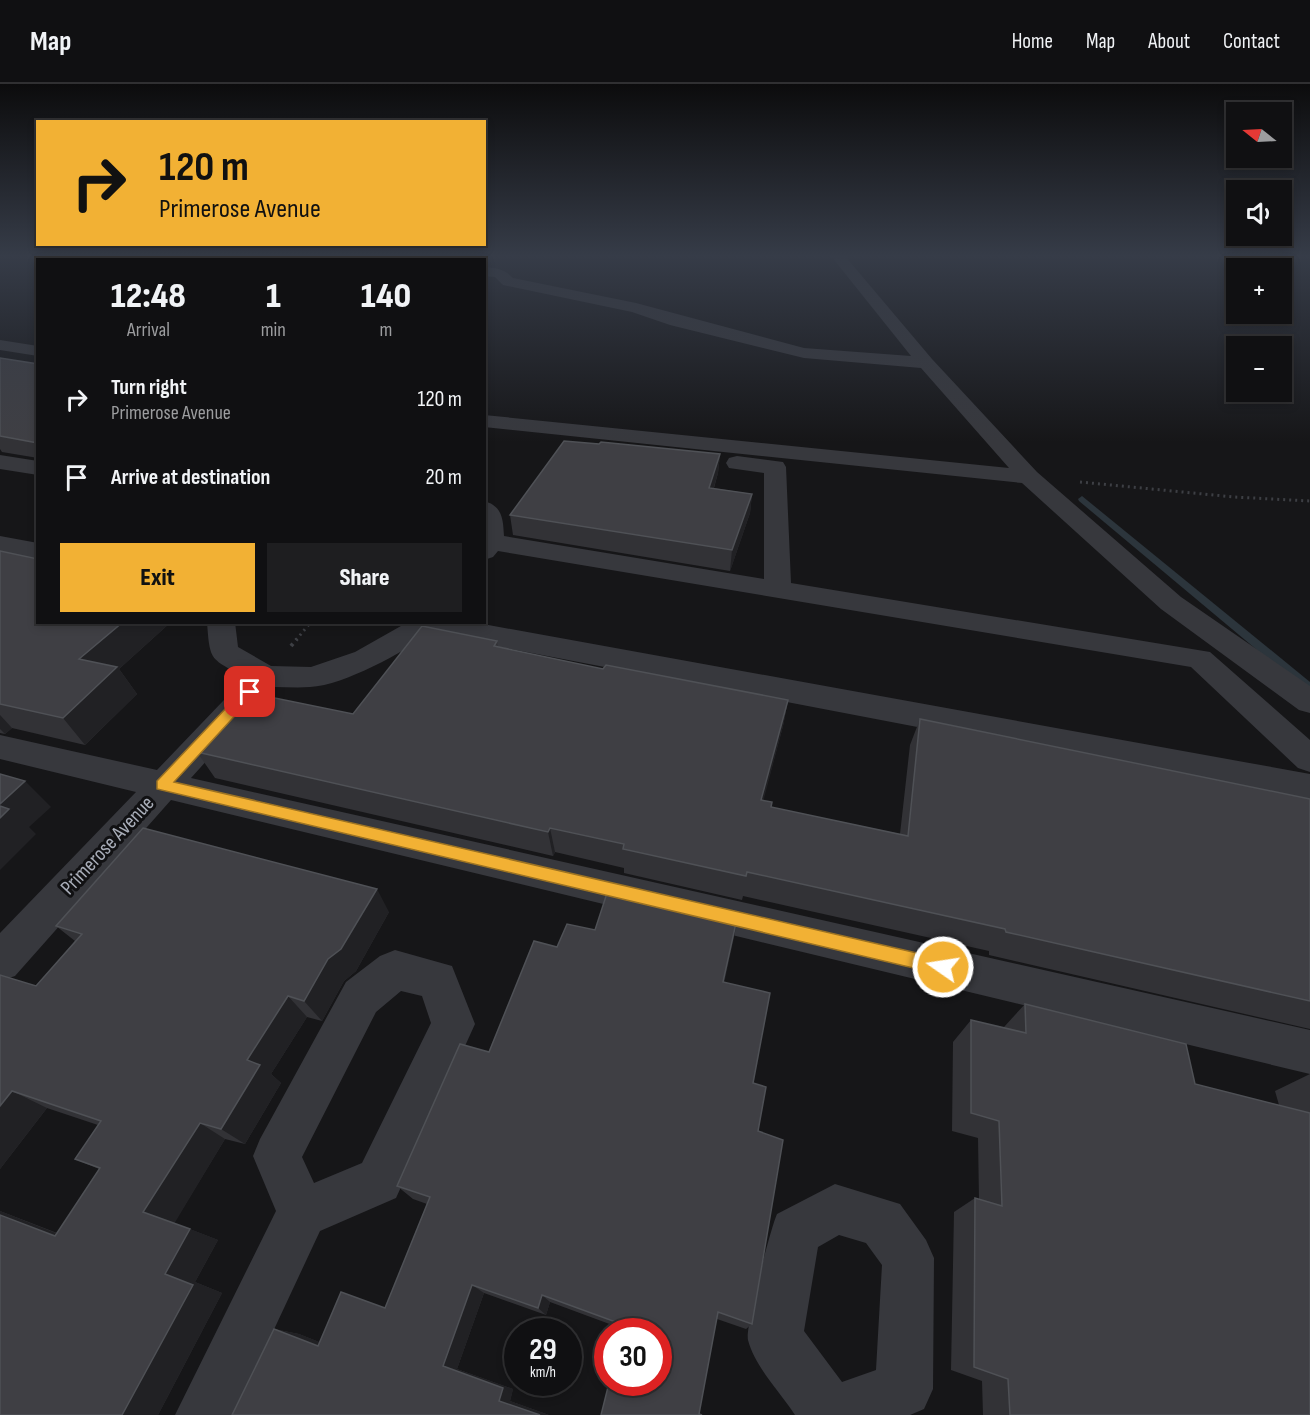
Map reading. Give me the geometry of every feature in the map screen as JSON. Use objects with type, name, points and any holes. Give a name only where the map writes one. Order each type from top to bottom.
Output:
[{"type":"street","points":[[669,318],[804,353],[926,363]]},
{"type":"street","points":[[889,318],[926,363],[1029,477],[1171,603],[1310,702]]},
{"type":"street","points":[[0,345],[36,351]]},
{"type":"street","points":[[0,362],[36,368]]},
{"type":"street","points":[[486,421],[1029,477]]},
{"type":"street","points":[[486,437],[775,467],[778,591]]},
{"type":"street","points":[[0,462],[36,468]]},
{"type":"street","points":[[486,510],[490,514],[488,547],[1200,659],[1310,759]]},
{"type":"street","points":[[0,544],[36,551]]},
{"type":"street","points":[[221,624],[224,652],[264,676],[312,677],[365,659],[428,624]]},
{"type":"street","points":[[435,624],[1310,788]]},
{"type":"street","name":"Primerose Avenue","points":[[0,962],[264,676]]},
{"type":"street","points":[[0,747],[1310,1052]]},
{"type":"street","points":[[204,1415],[302,1213],[379,1181],[453,1023],[437,980],[395,970],[361,997],[277,1156],[302,1213]]},
{"type":"path","points":[[1029,477],[1234,497],[1310,501]]},
{"type":"building","points":[[0,358],[36,364],[36,443],[0,436]]},
{"type":"building","points":[[564,441],[599,444],[601,442],[720,454],[709,488],[752,494],[732,550],[510,515]]},
{"type":"building","points":[[0,551],[36,559],[36,624],[121,624],[79,659],[117,667],[63,718],[0,704]]},
{"type":"building","points":[[422,626],[497,641],[494,646],[603,669],[606,665],[788,700],[761,800],[772,802],[771,807],[908,836],[920,719],[1310,799],[1310,1001],[1006,932],[1005,929],[747,872],[746,876],[623,849],[624,844],[550,828],[548,832],[197,752],[250,693],[353,714]]},
{"type":"building","points":[[0,774],[25,781],[0,804]]},
{"type":"building","points":[[0,806],[9,809],[0,818]]},
{"type":"building","points":[[143,828],[377,889],[341,949],[328,959],[304,1001],[288,996],[247,1060],[260,1065],[221,1129],[200,1123],[143,1212],[190,1229],[165,1274],[193,1285],[122,1415],[0,1415],[0,1215],[55,1236],[100,1168],[75,1159],[101,1121],[12,1091],[0,1106],[0,975],[36,986],[82,934],[56,926]]},
{"type":"building","points":[[610,884],[738,914],[723,982],[770,993],[753,1083],[766,1087],[758,1131],[783,1140],[752,1324],[718,1312],[699,1414],[702,1415],[601,1415],[606,1396],[672,1396],[672,1318],[605,1318],[542,1295],[538,1308],[472,1285],[443,1366],[503,1388],[499,1401],[540,1415],[232,1415],[274,1329],[318,1346],[341,1292],[385,1308],[430,1197],[397,1186],[460,1044],[489,1052],[534,941],[557,947],[567,924],[595,930]]},
{"type":"building","points":[[1025,1004],[1186,1044],[1195,1084],[1310,1113],[1310,1415],[1010,1415],[1008,1379],[974,1367],[975,1198],[1002,1206],[999,1121],[971,1113],[971,1020],[1026,1033]]},
{"type":"waterway","points":[[1082,499],[1310,688]]},
{"type":"route","points":[[250,692],[162,785],[943,967]]}]
